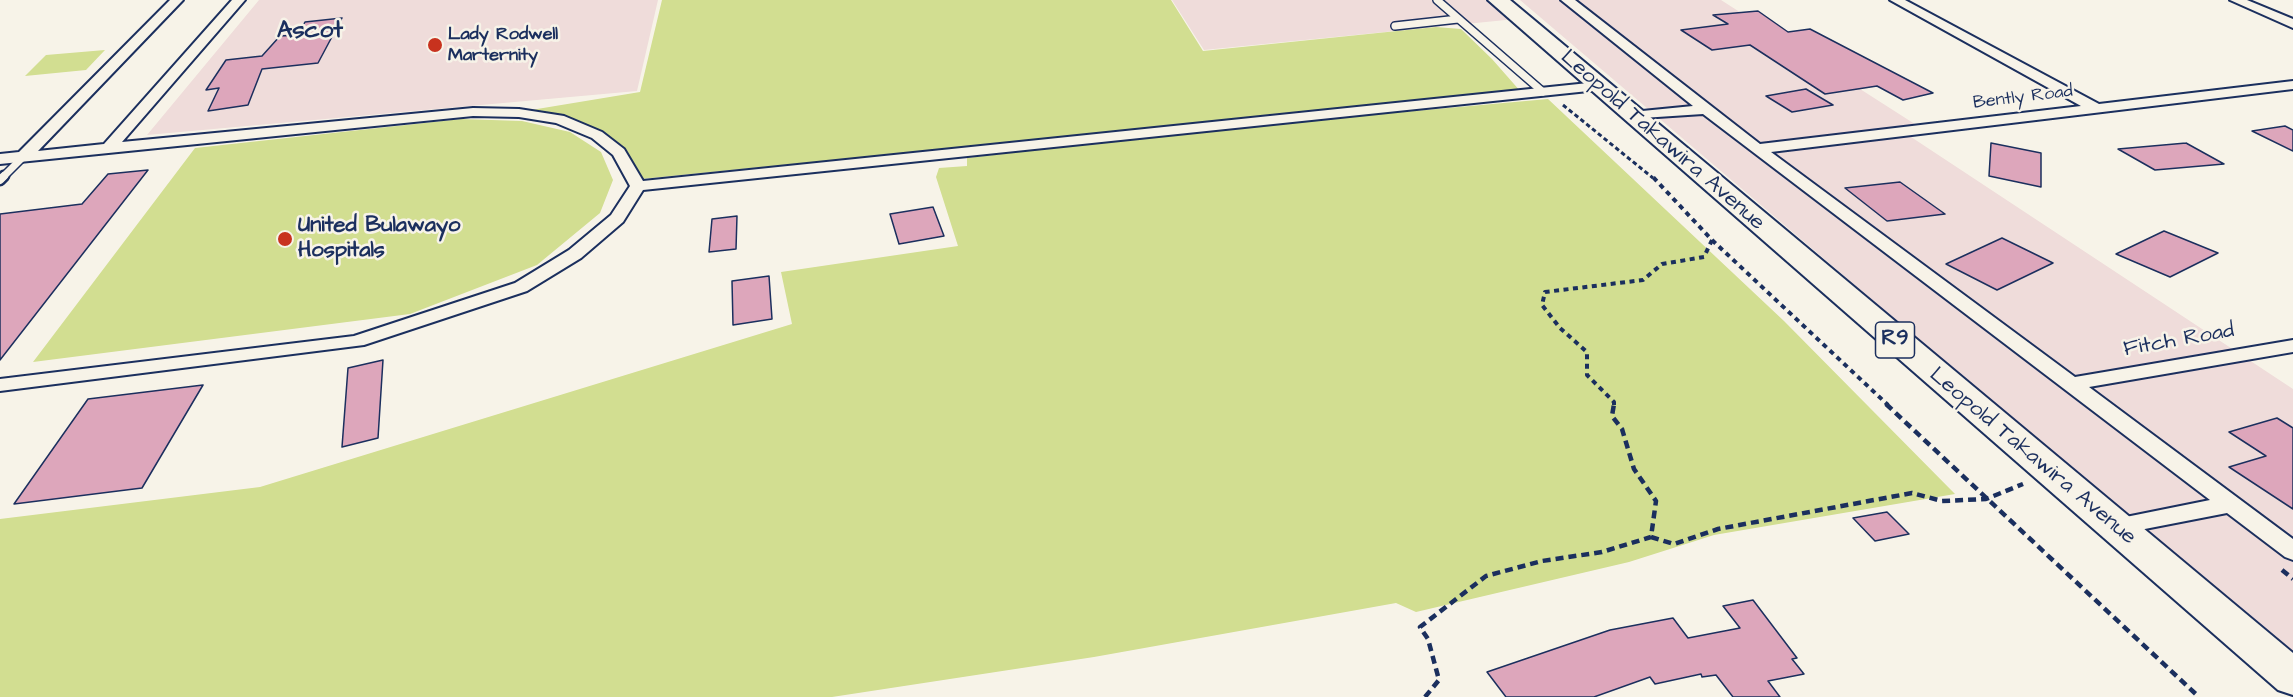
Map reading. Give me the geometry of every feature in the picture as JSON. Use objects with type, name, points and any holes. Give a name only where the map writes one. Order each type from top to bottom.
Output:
[{"type":"highway","name":"Leopold Takawira Avenue","points":[[1498,0],[2293,678]]},
{"type":"street","points":[[23,157],[177,0]]},
{"type":"street","points":[[109,148],[239,0]]},
{"type":"street","points":[[1567,0],[1757,149],[2293,551]]},
{"type":"street","points":[[1896,0],[2098,109]]},
{"type":"street","points":[[2236,0],[2293,24]]},
{"type":"street","name":"Bently Road","points":[[1757,149],[2293,85]]},
{"type":"street","points":[[638,186],[1598,86]]},
{"type":"street","points":[[1632,116],[1707,109]]},
{"type":"street","points":[[0,159],[473,112],[519,113],[559,119],[597,135],[619,152],[638,186]]},
{"type":"street","points":[[0,385],[357,341],[521,286],[575,254],[617,218],[638,186]]},
{"type":"street","name":"Fitch Road","points":[[2072,384],[2293,346]]},
{"type":"street","points":[[2114,527],[2233,504]]},
{"type":"lane","points":[[1437,0],[1546,92]]},
{"type":"lane","points":[[1395,26],[1458,19]]},
{"type":"lane","points":[[0,180],[23,157]]},
{"type":"path","points":[[1546,92],[1649,173],[1712,240],[1747,270],[1986,499],[2199,697]]},
{"type":"path","points":[[1651,537],[1656,501],[1634,469],[1622,429],[1612,416],[1614,402],[1587,375],[1587,352],[1560,328],[1542,305],[1545,292],[1643,280],[1662,264],[1704,257],[1712,240]]},
{"type":"path","points":[[1425,697],[1439,680],[1428,639],[1420,627],[1457,601],[1486,576],[1542,561],[1602,552],[1651,537],[1674,544],[1718,529],[1912,494],[1942,501],[1986,499],[2020,484],[2057,478]]},
{"type":"shaded area","name":"Lady Rodwell Marternity","points":[[259,0],[658,0],[637,91],[147,135]]},
{"type":"shaded area","points":[[1172,0],[1493,0],[1516,19],[1204,50]]},
{"type":"shaded area","points":[[1520,0],[1721,0],[1921,128],[1902,131],[2293,389],[2293,658]]},
{"type":"green space","points":[[662,0],[1171,0],[1203,51],[1436,27],[1461,29],[1521,92],[641,179],[625,151],[601,133],[525,111],[640,92]]},
{"type":"green space","points":[[105,50],[86,70],[25,76],[46,55]]},
{"type":"green space","points":[[1548,99],[1784,321],[1955,494],[1714,535],[1629,562],[1416,612],[1396,603],[1094,657],[832,697],[0,697],[0,519],[260,487],[792,324],[781,272],[958,246],[936,177],[939,168],[967,166],[967,158],[1214,129]]},
{"type":"green space","name":"United Bulawayo Hospitals","points":[[461,119],[522,121],[570,132],[601,152],[613,180],[600,213],[537,265],[410,314],[33,362],[195,148]]},
{"type":"building","points":[[1758,11],[1788,32],[1810,29],[1933,93],[1903,100],[1877,86],[1825,94],[1750,45],[1712,50],[1681,30],[1728,24],[1713,15]]},
{"type":"building","points":[[342,18],[318,63],[262,69],[248,105],[208,111],[219,88],[206,90],[226,60],[262,56],[280,36],[298,35],[305,22]]},
{"type":"building","points":[[1806,89],[1833,105],[1792,112],[1766,96]]},
{"type":"building","points":[[2285,126],[2293,130],[2293,151],[2252,131]]},
{"type":"building","points":[[1991,143],[2041,153],[2041,187],[1989,176]]},
{"type":"building","points":[[2186,143],[2224,164],[2155,170],[2118,149]]},
{"type":"building","points":[[148,170],[0,360],[0,214],[82,204],[108,174]]},
{"type":"building","points":[[1900,182],[1945,214],[1887,221],[1845,188]]},
{"type":"building","points":[[933,207],[944,236],[899,244],[890,214]]},
{"type":"building","points":[[737,216],[736,249],[709,252],[712,219]]},
{"type":"building","points":[[2164,231],[2218,253],[2170,277],[2116,254]]},
{"type":"building","points":[[2002,238],[2053,263],[1997,290],[1946,264]]},
{"type":"building","points":[[769,276],[772,319],[733,325],[732,281]]},
{"type":"building","points":[[383,360],[378,438],[342,447],[348,368]]},
{"type":"building","points":[[203,385],[142,488],[14,504],[88,399]]},
{"type":"building","points":[[2277,418],[2293,428],[2293,509],[2229,467],[2266,456],[2229,432]]},
{"type":"building","points":[[1887,512],[1909,534],[1875,541],[1853,518]]},
{"type":"building","points":[[1753,600],[1797,658],[1792,659],[1804,674],[1768,681],[1780,697],[1733,697],[1716,675],[1702,677],[1701,674],[1655,684],[1650,677],[1594,697],[1506,697],[1487,672],[1610,630],[1673,618],[1688,638],[1740,628],[1723,606]]},
{"type":"place","name":"Lady Rodwell Marternity","points":[[435,45]]},
{"type":"place","name":"United Bulawayo Hospitals","points":[[285,239]]},
{"type":"district","name":"Ascot","points":[[310,32]]}]
